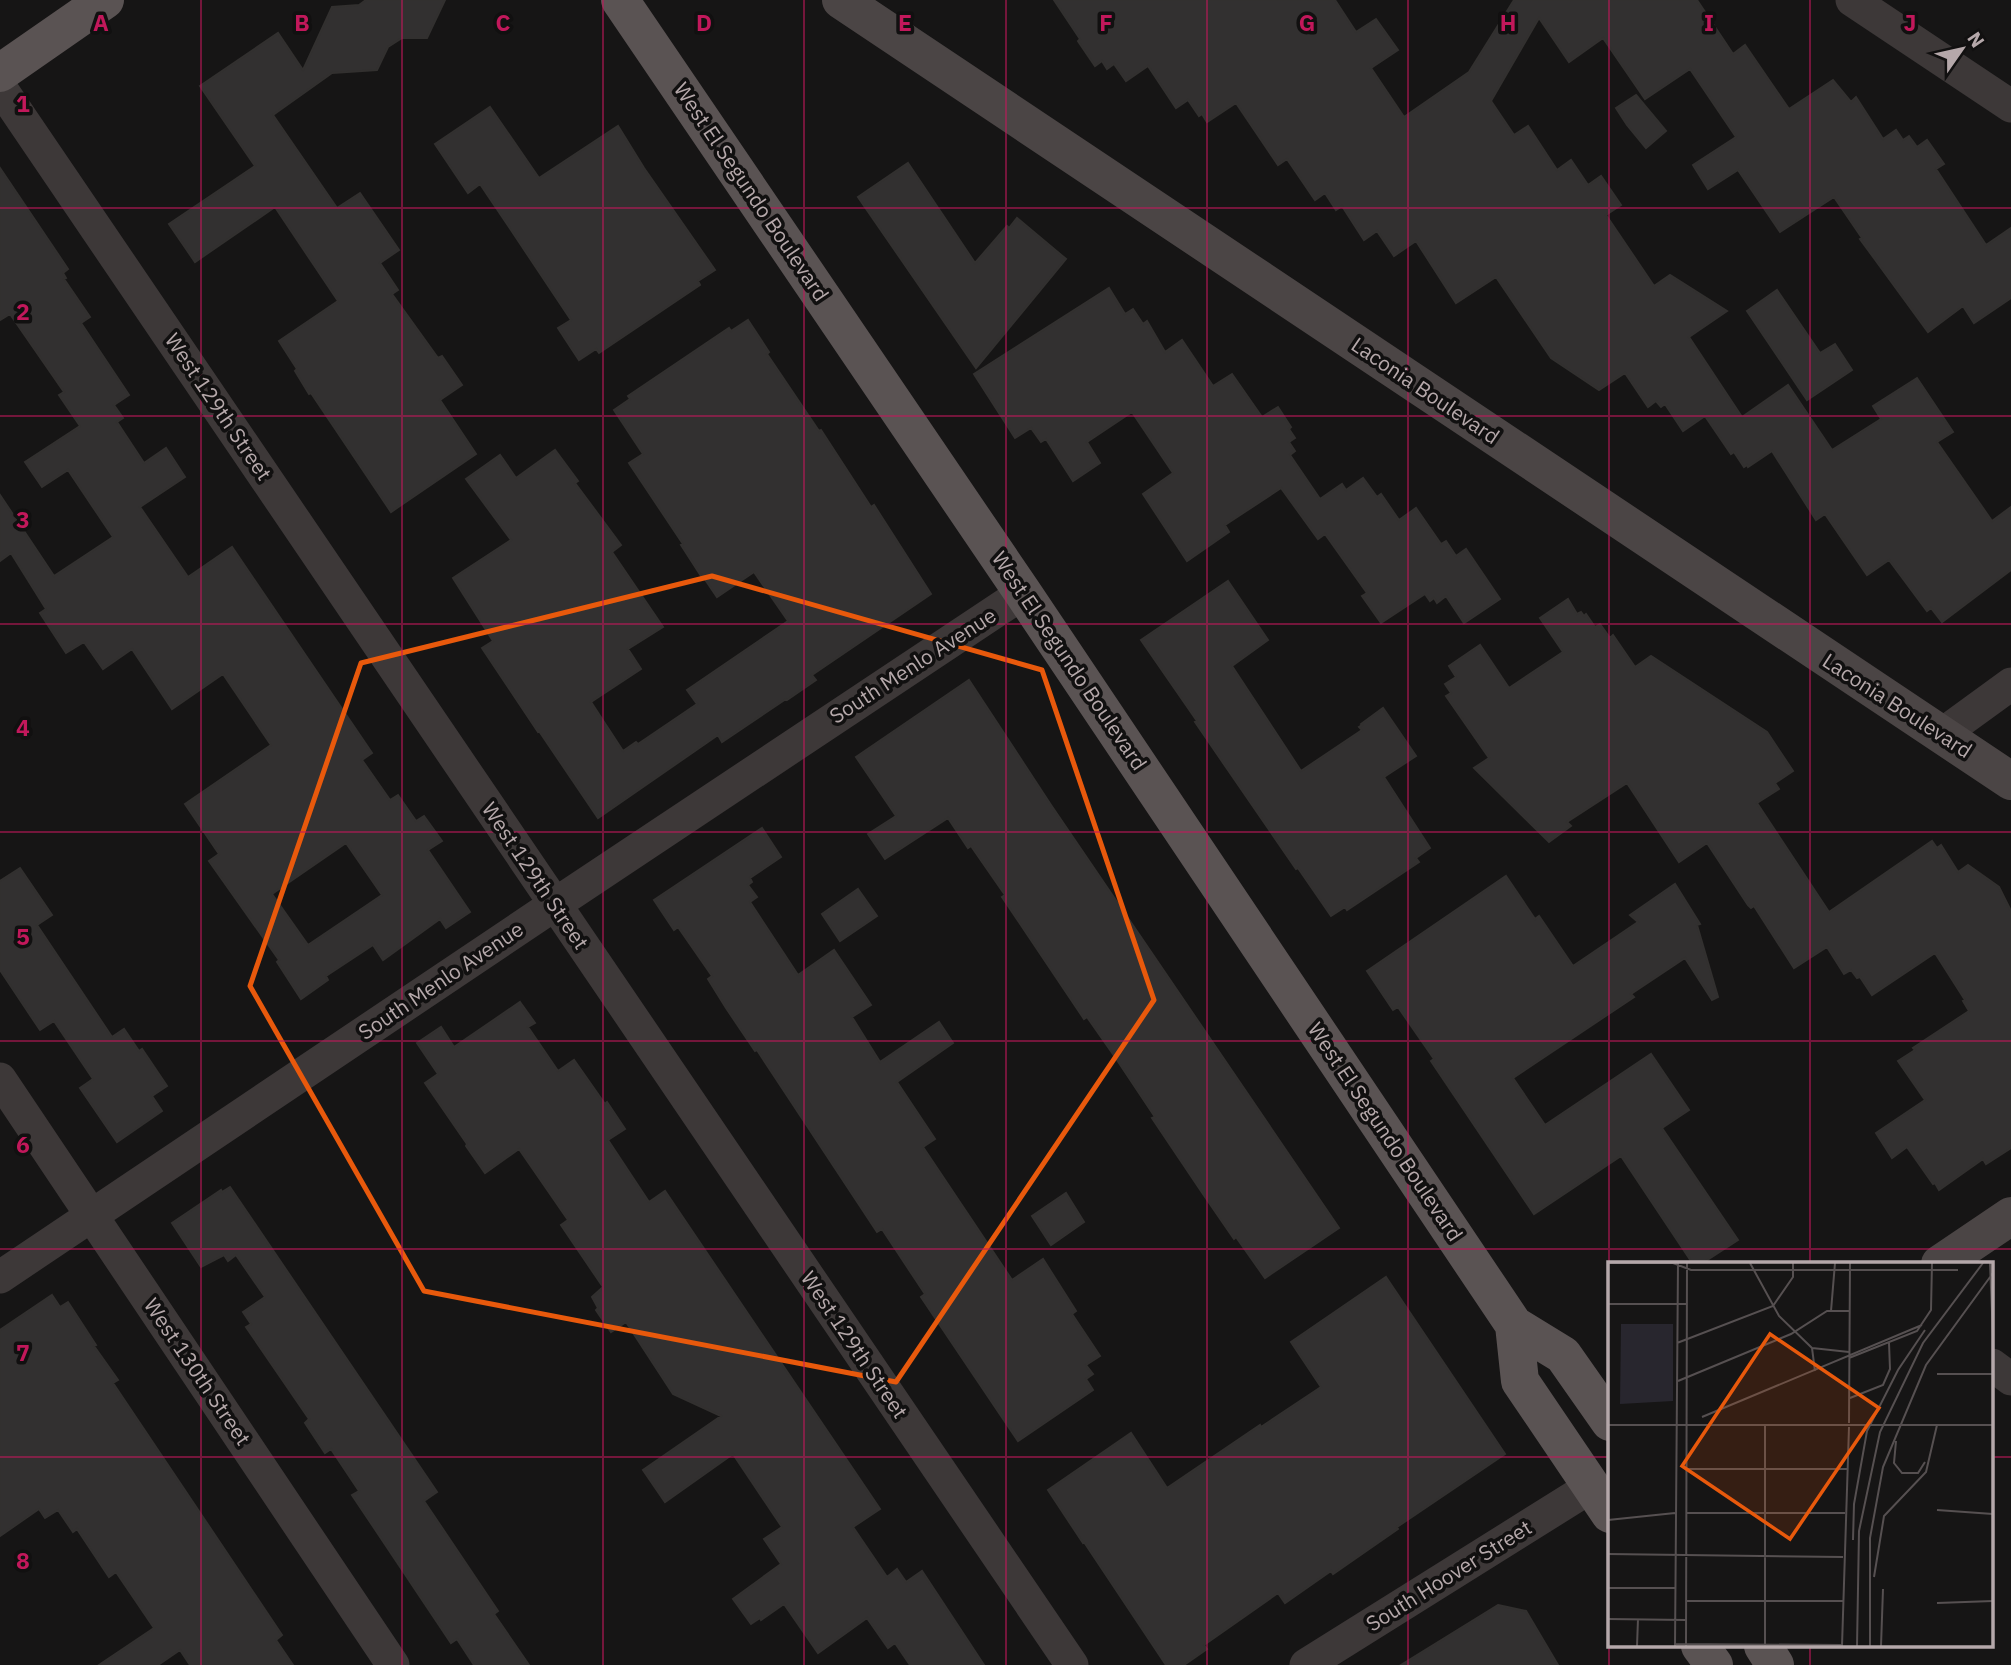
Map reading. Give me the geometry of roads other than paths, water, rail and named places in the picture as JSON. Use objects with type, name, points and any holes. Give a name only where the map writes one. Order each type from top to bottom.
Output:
[{"type":"main road","name":"West El Segundo Boulevard","points":[[620,0],[1023,593],[1514,1325],[1563,1355],[1608,1419]]},
{"type":"main road","points":[[0,73],[95,4]]},
{"type":"main road","name":"West El Segundo Boulevard","points":[[1514,1325],[1520,1381],[1601,1500]]},
{"type":"main road","points":[[1701,1648],[1714,1665]]},
{"type":"main road","points":[[1764,1648],[1775,1665]]},
{"type":"street","name":"Laconia Boulevard","points":[[841,0],[2011,781]]},
{"type":"street","points":[[1853,0],[2011,106]]},
{"type":"street","name":"West 129th Street","points":[[0,86],[1072,1665]]},
{"type":"street","name":"South Menlo Avenue","points":[[0,1277],[1023,593]]},
{"type":"street","points":[[1941,735],[2011,684]]},
{"type":"street","name":"West 130th Street","points":[[0,1079],[393,1665]]},
{"type":"street","points":[[1943,1262],[2011,1216]]},
{"type":"street","points":[[1994,1367],[2011,1379]]},
{"type":"street","name":"South Hoover Street","points":[[1306,1665],[1601,1500]]}]
